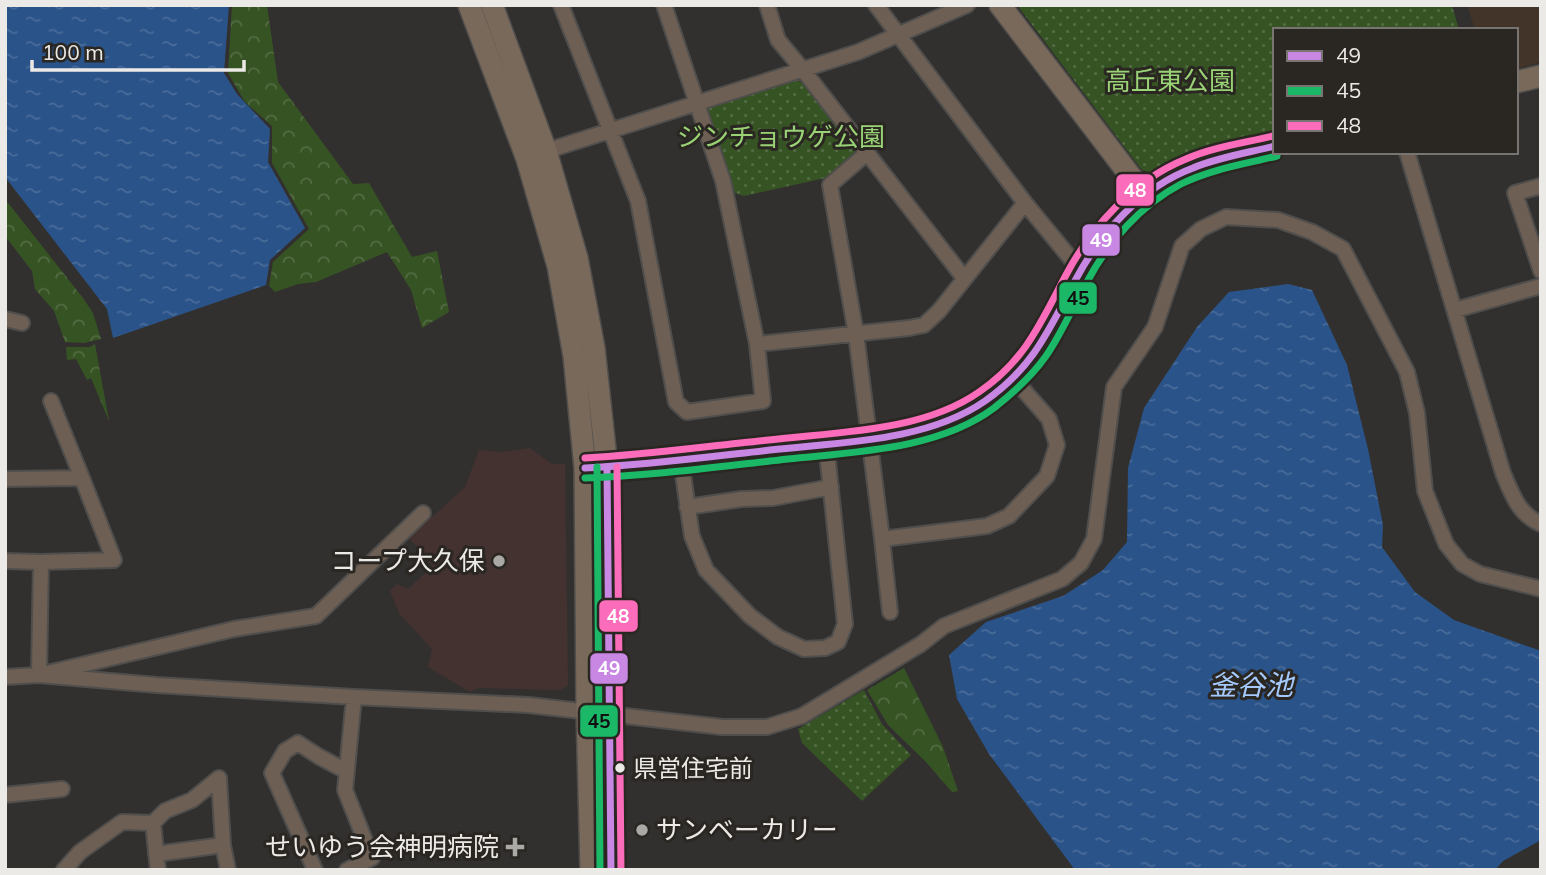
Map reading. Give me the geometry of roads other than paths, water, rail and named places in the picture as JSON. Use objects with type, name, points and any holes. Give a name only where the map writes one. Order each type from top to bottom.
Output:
[{"type":"street","points":[[470,5],[527,159],[558,266],[575,356],[585,468],[591,870]]},
{"type":"street","points":[[492,5],[546,150],[577,258],[594,348],[607,467],[611,870]]},
{"type":"street","points":[[561,5],[638,201],[676,402],[687,412],[763,401],[757,344],[723,181],[664,5]]},
{"type":"street","points":[[767,5],[778,40],[964,278]]},
{"type":"street","points":[[876,5],[1025,202],[1081,271]]},
{"type":"street","points":[[546,150],[858,52],[967,5]]},
{"type":"street","points":[[1000,5],[1145,195]]},
{"type":"street","points":[[1518,82],[1541,76]]},
{"type":"street","points":[[585,468],[681,461],[868,438],[905,432],[956,417],[982,403],[1013,378],[1037,351],[1081,271],[1119,220],[1145,195],[1179,174],[1208,163],[1273,147]]},
{"type":"street","points":[[867,153],[830,185],[856,334],[890,612]]},
{"type":"street","points":[[1408,154],[1503,473],[1513,499],[1522,511],[1541,524]]},
{"type":"street","points":[[1541,186],[1515,193],[1541,271]]},
{"type":"street","points":[[757,344],[924,325],[939,312],[1025,202]]},
{"type":"street","points":[[5,677],[39,675],[158,685],[528,705],[722,726],[767,727],[802,716],[921,644],[944,626],[1062,579],[1081,563],[1094,539],[1114,387],[1155,327],[1182,246],[1201,229],[1226,217],[1278,220],[1312,232],[1343,249],[1407,372],[1417,413],[1425,491],[1446,544],[1462,564],[1480,574],[1541,589]]},
{"type":"street","points":[[1455,310],[1541,286]]},
{"type":"street","points":[[5,319],[22,323]]},
{"type":"street","points":[[882,539],[987,526],[1009,516],[1047,476],[1057,445],[1049,419],[1013,378]]},
{"type":"street","points":[[5,561],[114,560],[51,401]]},
{"type":"street","points":[[681,461],[692,536],[706,570],[750,616],[778,638],[804,649],[825,648],[838,642],[845,624],[826,443]]},
{"type":"street","points":[[5,479],[82,478]]},
{"type":"street","points":[[688,507],[742,499],[773,498],[831,487]]},
{"type":"street","points":[[39,675],[234,629],[316,616],[423,513]]},
{"type":"street","points":[[39,675],[41,562]]},
{"type":"street","points":[[346,870],[372,864],[345,790],[354,697]]},
{"type":"street","points":[[315,870],[272,774],[285,751],[298,743],[346,771]]},
{"type":"street","points":[[64,870],[80,852],[121,822],[153,823],[165,811],[192,800],[219,778],[223,845],[228,870]]},
{"type":"street","points":[[5,795],[62,789]]},
{"type":"street","points":[[153,823],[158,870]]},
{"type":"street","points":[[156,854],[223,845]]},
{"type":"water","points":[[5,5],[229,5],[224,73],[237,94],[270,129],[268,162],[305,228],[270,260],[266,285],[113,338],[107,309],[5,177]]},
{"type":"water","name":"釜谷池","points":[[1288,284],[1312,290],[1347,365],[1383,525],[1382,547],[1415,592],[1454,620],[1541,651],[1541,840],[1503,861],[1495,870],[1075,870],[989,754],[957,699],[949,655],[986,622],[1063,596],[1103,570],[1127,542],[1128,468],[1144,408],[1197,327],[1229,292]]},
{"type":"place","name":"コープ大久保","points":[[499,561]]},
{"type":"place","name":"県営住宅前","points":[[620,768]]},
{"type":"place","name":"サンベーカリー","points":[[642,830]]},
{"type":"place","name":"せいゆう会神明病院","points":[[515,847]]},
{"type":"park label","name":"高丘東公園","points":[[1170,81]]},
{"type":"park label","name":"ジンチョウゲ公園","points":[[781,137]]}]
